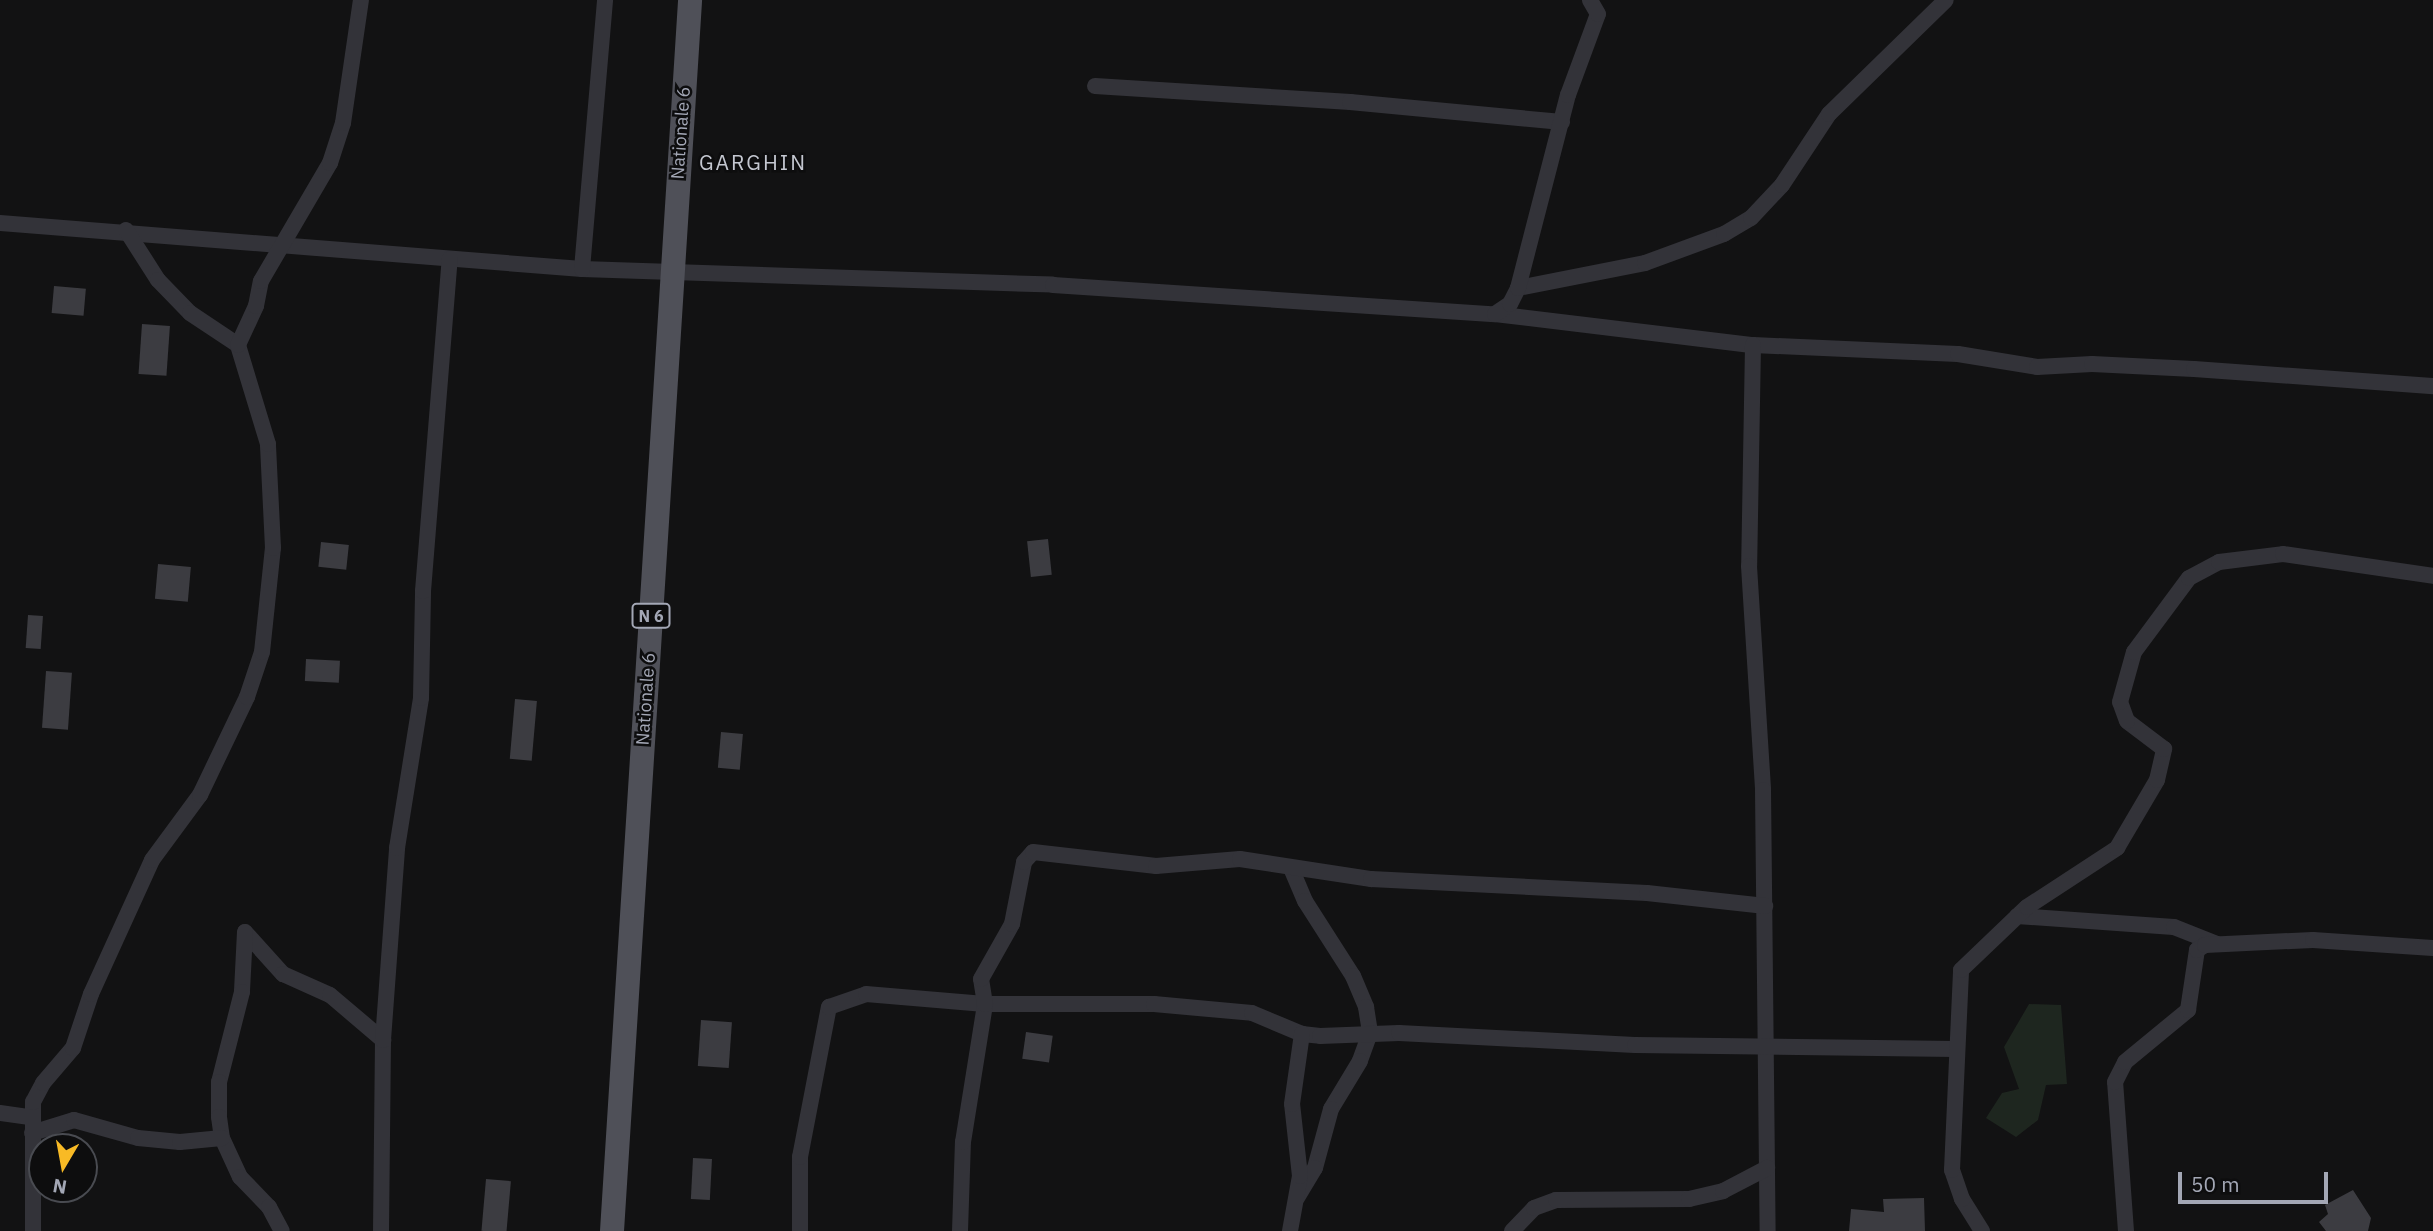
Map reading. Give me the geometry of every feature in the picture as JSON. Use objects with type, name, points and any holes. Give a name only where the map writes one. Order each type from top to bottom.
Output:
[{"type":"main road","name":"Nationale 6","points":[[612,1231],[690,0]]},
{"type":"street","points":[[238,345],[256,306],[261,281],[330,163],[353,70],[361,0]]},
{"type":"street","points":[[582,269],[605,0]]},
{"type":"street","points":[[1518,288],[1645,263],[1724,234],[1751,218],[1782,185],[1829,114],[1946,0]]},
{"type":"street","points":[[1495,314],[1510,304],[1518,288],[1562,122],[1598,5]]},
{"type":"street","points":[[1095,86],[1350,102],[1562,122]]},
{"type":"street","points":[[0,223],[125,230],[582,269],[1053,285],[1495,314],[1753,345],[1958,354],[2037,367],[2168,367],[2433,386]]},
{"type":"street","points":[[33,1231],[31,1125],[43,1083],[73,1048],[91,994],[152,860],[185,820],[230,737],[262,652],[273,548],[268,444],[238,345],[190,313],[158,280],[125,230]]},
{"type":"street","points":[[381,1231],[383,1040],[397,848],[421,698],[423,591],[450,259]]},
{"type":"street","points":[[1753,345],[1749,566],[1765,906],[1768,1231]]},
{"type":"street","points":[[1982,1231],[1962,1199],[1952,1170],[1955,1049],[1961,970],[2017,916],[2117,848],[2157,780],[2164,749],[2127,721],[2121,690],[2134,652],[2189,578],[2220,562],[2283,554],[2433,576]]},
{"type":"street","points":[[960,1231],[963,1142],[985,1004],[981,989],[984,970],[1012,924],[1024,862],[1033,852],[1156,866],[1240,859],[1371,878],[1647,893],[1765,906]]},
{"type":"street","points":[[1291,868],[1305,901],[1353,975],[1366,1007],[1370,1034],[1360,1061],[1331,1109],[1315,1168],[1297,1198]]},
{"type":"street","points":[[2017,916],[2174,928],[2217,944]]},
{"type":"street","points":[[282,1231],[268,1206],[240,1177],[222,1138],[219,1082],[243,992],[245,932],[282,974],[330,995],[383,1040]]},
{"type":"street","points":[[2126,1231],[2114,1093],[2118,1071],[2182,1018],[2192,997],[2197,950],[2217,944],[2313,940],[2433,948]]},
{"type":"street","points":[[800,1231],[800,1157],[830,1007],[853,996],[877,993],[985,1004],[1154,1004],[1252,1013],[1302,1034],[1768,1048],[1955,1049]]},
{"type":"street","points":[[1290,1231],[1297,1198],[1299,1166],[1292,1104],[1302,1034]]},
{"type":"street","points":[[0,1113],[31,1125],[74,1120],[138,1138],[180,1142],[222,1138]]},
{"type":"street","points":[[1512,1231],[1534,1208],[1556,1200],[1689,1199],[1723,1191],[1767,1168]]},
{"type":"shaded area","points":[[2029,1004],[2061,1005],[2067,1084],[2046,1085],[2038,1120],[2016,1137],[1986,1118],[2002,1093],[2019,1089],[2004,1047]]},
{"type":"building","points":[[54,286],[86,289],[84,316],[52,313]]},
{"type":"building","points":[[142,324],[170,326],[166,376],[139,374]]},
{"type":"building","points":[[1048,539],[1052,575],[1031,577],[1027,541]]},
{"type":"building","points":[[321,542],[349,545],[346,570],[318,567]]},
{"type":"building","points":[[158,564],[191,567],[188,602],[155,599]]},
{"type":"building","points":[[28,615],[43,616],[41,649],[26,648]]},
{"type":"building","points":[[306,659],[340,661],[339,683],[305,681]]},
{"type":"building","points":[[46,671],[72,673],[68,730],[42,728]]},
{"type":"building","points":[[515,699],[537,701],[532,761],[510,759]]},
{"type":"building","points":[[721,732],[743,734],[740,770],[718,768]]},
{"type":"building","points":[[701,1020],[732,1022],[729,1068],[698,1066]]},
{"type":"building","points":[[1026,1032],[1053,1036],[1049,1062],[1022,1059]]},
{"type":"building","points":[[693,1158],[712,1159],[710,1200],[691,1199]]},
{"type":"building","points":[[486,1179],[511,1181],[507,1231],[481,1231]]},
{"type":"building","points":[[2353,1190],[2371,1218],[2368,1231],[2326,1231],[2319,1222],[2328,1214],[2325,1205]]},
{"type":"building","points":[[1924,1198],[1925,1231],[1849,1231],[1851,1209],[1884,1212],[1883,1199]]},
{"type":"district","name":"GARGHIN","points":[[753,162]]}]
